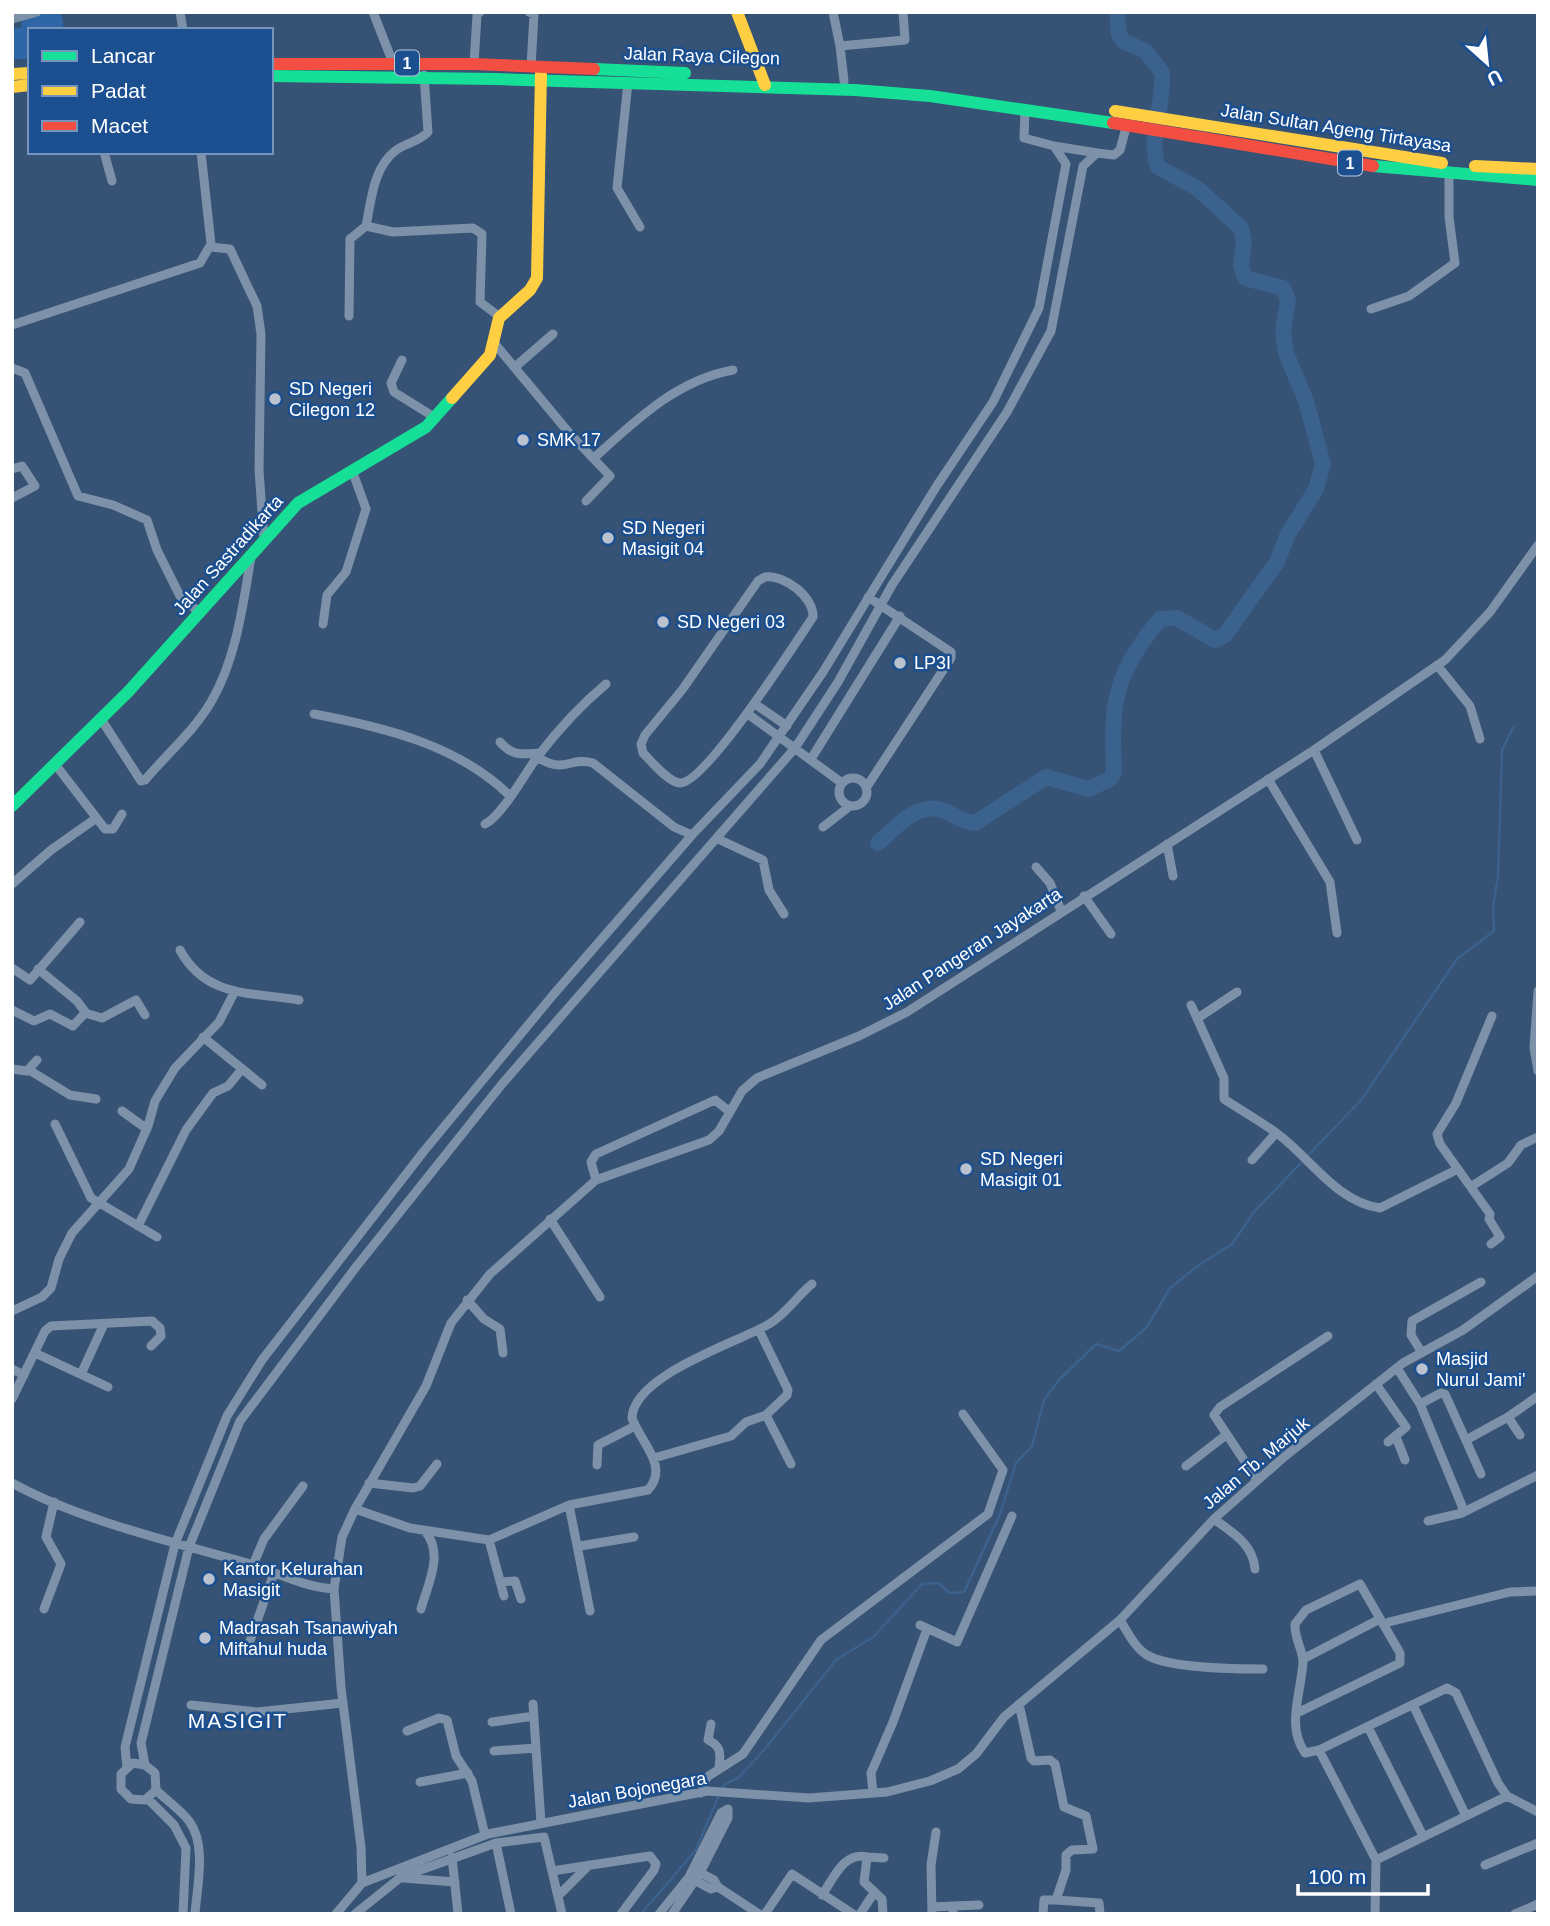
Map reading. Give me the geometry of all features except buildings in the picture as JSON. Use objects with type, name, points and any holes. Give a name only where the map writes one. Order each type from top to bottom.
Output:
[{"type":"main road","points":[[737,12],[764,80]]},
{"type":"main road","name":"Jalan Raya Cilegon","points":[[273,64],[474,64],[628,82],[844,81],[933,86],[1128,119]]},
{"type":"main road","name":"Jalan Raya Cilegon","points":[[273,76],[538,71],[764,80],[1128,119]]},
{"type":"main road","points":[[500,317],[533,287],[537,278],[538,71]]},
{"type":"main road","name":"Jalan Sultan Ageng Tirtayasa","points":[[1128,119],[1312,157],[1449,174],[1538,180]]},
{"type":"main road","name":"Jalan Sultan Ageng Tirtayasa","points":[[1164,125],[1438,163],[1538,169]]},
{"type":"main road","name":"Jalan Sastradikarta","points":[[12,806],[101,719],[264,540],[309,495],[418,433],[434,418],[483,363],[495,344],[500,317]]},
{"type":"street","points":[[12,19],[37,12]]},
{"type":"street","points":[[474,64],[480,12]]},
{"type":"street","points":[[529,12],[534,14],[538,71]]},
{"type":"street","points":[[833,12],[841,46],[844,81]]},
{"type":"street","points":[[841,46],[905,40],[903,12]]},
{"type":"street","points":[[375,13],[393,63]]},
{"type":"street","points":[[349,316],[350,239],[366,226],[374,188],[383,166],[395,151],[428,132],[424,75]]},
{"type":"street","points":[[628,82],[617,188],[639,227]]},
{"type":"street","points":[[1025,110],[1024,138],[1054,146],[1114,155],[1120,150],[1128,119]]},
{"type":"street","points":[[127,1768],[125,1747],[175,1544],[227,1416],[262,1360],[482,1079],[692,835],[760,764],[787,726],[993,402],[1039,308],[1066,164],[1054,146]]},
{"type":"street","points":[[145,1765],[141,1743],[189,1547],[240,1421],[356,1267],[500,1087],[795,748],[838,682],[881,604],[981,451],[1051,331],[1083,166],[1097,153]]},
{"type":"street","points":[[105,154],[112,181]]},
{"type":"street","points":[[12,325],[200,263],[210,247],[201,154]]},
{"type":"street","points":[[1066,164],[1083,166]]},
{"type":"street","points":[[1371,309],[1409,296],[1455,263],[1449,217],[1449,174]]},
{"type":"street","points":[[366,226],[393,232],[473,228],[479,231],[482,234],[481,302],[500,317]]},
{"type":"street","points":[[210,247],[230,249],[258,311],[261,334],[259,470],[264,540]]},
{"type":"street","points":[[515,367],[553,334]]},
{"type":"street","points":[[495,344],[570,433],[610,475],[586,501]]},
{"type":"street","points":[[402,360],[391,383],[394,392],[434,418]]},
{"type":"street","points":[[12,368],[25,373],[78,496],[113,505],[147,520],[157,550],[180,596],[200,613]]},
{"type":"street","points":[[594,457],[655,404],[709,376],[733,370]]},
{"type":"street","points":[[966,443],[981,451]]},
{"type":"street","points":[[12,469],[22,466],[35,486],[12,498]]},
{"type":"street","points":[[323,624],[327,596],[346,572],[366,509],[352,470]]},
{"type":"street","name":"Jalan Pangeran Jayakarta","points":[[362,1883],[361,1847],[343,1703],[334,1589],[342,1537],[369,1483],[426,1386],[451,1323],[467,1300],[490,1274],[596,1180],[709,1140],[719,1131],[743,1091],[757,1077],[859,1036],[907,1012],[1060,911],[1314,750],[1437,665],[1490,612],[1538,545]]},
{"type":"street","points":[[101,719],[141,781],[145,780],[205,711],[221,683],[243,604],[251,556]]},
{"type":"street","points":[[775,577],[810,601],[813,617],[748,714],[687,782],[674,781],[640,748],[645,735],[682,690],[758,581],[775,577]]},
{"type":"street","points":[[823,827],[850,806],[860,805],[866,797],[866,788],[951,658],[946,648],[868,597]]},
{"type":"street","points":[[861,608],[874,617]]},
{"type":"street","points":[[811,759],[900,616]]},
{"type":"street","points":[[1437,665],[1470,706],[1480,739]]},
{"type":"street","points":[[485,824],[498,816],[509,795],[539,755],[606,684]]},
{"type":"street","points":[[755,704],[787,726]]},
{"type":"street","points":[[314,714],[432,745],[495,780],[509,795]]},
{"type":"street","points":[[748,714],[842,783]]},
{"type":"street","points":[[500,742],[510,751],[520,755],[539,755],[558,767],[584,760],[593,763],[674,828],[692,835]]},
{"type":"street","points":[[1314,750],[1357,840]]},
{"type":"street","points":[[55,764],[95,819],[110,831],[122,814]]},
{"type":"street","points":[[850,806],[842,801],[839,792],[842,783],[851,778],[860,780],[866,788]]},
{"type":"street","points":[[1268,779],[1330,882],[1337,933]]},
{"type":"street","points":[[12,884],[51,850],[95,819]]},
{"type":"street","points":[[718,839],[754,853],[763,860],[766,884],[784,914]]},
{"type":"street","points":[[1167,844],[1173,876]]},
{"type":"street","points":[[1036,867],[1051,883],[1060,911]]},
{"type":"street","points":[[1084,896],[1111,934]]},
{"type":"street","points":[[12,968],[28,980],[79,922]]},
{"type":"street","points":[[180,950],[197,974],[235,991],[299,1000]]},
{"type":"street","points":[[38,969],[77,1001],[86,1013],[102,1018],[136,999],[145,1015]]},
{"type":"street","points":[[12,1311],[42,1297],[51,1288],[67,1243],[97,1204],[129,1170],[147,1129],[155,1101],[175,1068],[219,1022],[235,991]]},
{"type":"street","points":[[1538,991],[1534,1048],[1538,1071]]},
{"type":"street","points":[[1198,1018],[1237,992]]},
{"type":"street","points":[[1191,1005],[1226,1081],[1222,1097],[1276,1133],[1336,1187],[1370,1207],[1380,1208],[1458,1168]]},
{"type":"street","points":[[12,1010],[34,1021],[50,1014],[73,1026],[86,1013]]},
{"type":"street","points":[[1491,1244],[1500,1237],[1472,1186],[1440,1144],[1437,1134],[1440,1124],[1456,1102],[1492,1016]]},
{"type":"street","points":[[203,1037],[262,1085]]},
{"type":"street","points":[[29,1070],[37,1060]]},
{"type":"street","points":[[12,1069],[29,1070],[70,1095],[96,1100]]},
{"type":"street","points":[[138,1226],[186,1130],[213,1093],[228,1086],[242,1069]]},
{"type":"street","points":[[482,1079],[500,1087]]},
{"type":"street","points":[[596,1180],[591,1163],[596,1154],[715,1100],[730,1112]]},
{"type":"street","points":[[122,1111],[147,1129]]},
{"type":"street","points":[[55,1124],[97,1204],[157,1237]]},
{"type":"street","points":[[1252,1160],[1276,1133]]},
{"type":"street","points":[[1472,1186],[1504,1166],[1521,1145],[1538,1137]]},
{"type":"street","points":[[550,1219],[600,1297]]},
{"type":"street","name":"Jalan Tb. Marjuk","points":[[1019,1704],[1120,1620],[1214,1518],[1257,1480],[1397,1368],[1463,1330],[1538,1276]]},
{"type":"street","points":[[1422,1353],[1411,1335],[1412,1321],[1482,1282]]},
{"type":"street","points":[[355,1509],[387,1522],[489,1540],[569,1505],[648,1490],[657,1474],[654,1458],[635,1426],[632,1411],[636,1404],[671,1370],[773,1322],[812,1284]]},
{"type":"street","points":[[467,1300],[484,1319],[500,1329],[503,1353]]},
{"type":"street","points":[[12,1399],[44,1331],[51,1326],[103,1326],[152,1321],[158,1325],[161,1336],[151,1346]]},
{"type":"street","points":[[81,1374],[103,1326]]},
{"type":"street","points":[[654,1458],[726,1438],[746,1422],[766,1415],[782,1402],[788,1390],[760,1329]]},
{"type":"street","points":[[1257,1480],[1215,1419],[1216,1411],[1328,1336]]},
{"type":"street","points":[[35,1353],[108,1387]]},
{"type":"street","points":[[1397,1368],[1420,1404],[1451,1474],[1462,1513]]},
{"type":"street","points":[[12,1369],[24,1375]]},
{"type":"street","points":[[1376,1384],[1406,1427],[1392,1439],[1405,1460]]},
{"type":"street","points":[[1420,1404],[1441,1393],[1445,1394],[1481,1474]]},
{"type":"street","points":[[1466,1440],[1508,1417],[1538,1395]]},
{"type":"street","points":[[704,1792],[707,1777],[743,1754],[821,1640],[988,1514],[1003,1470],[962,1414]]},
{"type":"street","points":[[766,1415],[791,1464]]},
{"type":"street","points":[[1508,1417],[1520,1435]]},
{"type":"street","points":[[597,1465],[598,1445],[635,1426]]},
{"type":"street","points":[[1186,1466],[1226,1435]]},
{"type":"street","points":[[369,1483],[413,1488],[420,1486],[437,1464]]},
{"type":"street","points":[[1428,1521],[1462,1513],[1538,1475]]},
{"type":"street","points":[[12,1483],[54,1502],[175,1544],[253,1565],[312,1588],[334,1589]]},
{"type":"street","points":[[253,1565],[264,1539],[303,1486]]},
{"type":"street","points":[[44,1609],[61,1564],[46,1537],[54,1502]]},
{"type":"street","points":[[569,1505],[580,1546],[590,1611]]},
{"type":"street","points":[[873,1793],[871,1773],[923,1627],[957,1642],[1012,1516]]},
{"type":"street","points":[[1214,1518],[1247,1544],[1254,1556],[1255,1569]]},
{"type":"street","points":[[421,1609],[436,1552],[433,1540],[424,1530]]},
{"type":"street","points":[[580,1546],[634,1537]]},
{"type":"street","points":[[489,1540],[504,1596]]},
{"type":"street","points":[[250,1641],[274,1573]]},
{"type":"street","points":[[500,1582],[513,1580],[521,1599]]},
{"type":"street","points":[[1297,1713],[1400,1662],[1400,1653],[1385,1621],[1363,1586],[1353,1585],[1306,1610],[1297,1619],[1295,1630],[1303,1659],[1294,1727],[1303,1751],[1310,1754],[1447,1688],[1456,1693],[1507,1796],[1538,1812]]},
{"type":"street","points":[[1303,1659],[1385,1621],[1510,1592],[1538,1591]]},
{"type":"street","points":[[1120,1620],[1140,1649],[1155,1658],[1182,1664],[1263,1669]]},
{"type":"street","points":[[191,1705],[257,1712],[343,1703]]},
{"type":"street","points":[[533,1704],[541,1823]]},
{"type":"street","points":[[1019,1704],[1031,1758],[1034,1761],[1050,1760],[1055,1764],[1064,1807],[1086,1816],[1093,1844],[1093,1849],[1072,1850],[1066,1855],[1066,1870],[1056,1900]]},
{"type":"street","name":"Jalan Bojonegara","points":[[336,1914],[362,1883],[485,1835],[704,1792],[809,1798],[873,1793],[930,1781],[958,1769],[971,1759],[1004,1717],[1019,1704]]},
{"type":"street","points":[[1413,1704],[1466,1816]]},
{"type":"street","points":[[492,1722],[534,1716]]},
{"type":"street","points":[[407,1731],[439,1718],[447,1720],[457,1760],[468,1773],[485,1835]]},
{"type":"street","points":[[711,1724],[708,1740],[716,1744],[721,1751],[719,1769]]},
{"type":"street","points":[[1368,1727],[1423,1836]]},
{"type":"street","points":[[494,1751],[536,1748]]},
{"type":"street","points":[[1319,1750],[1376,1860],[1375,1914]]},
{"type":"street","points":[[156,1790],[148,1798],[138,1801],[126,1796],[119,1780],[133,1763],[145,1765],[155,1773],[156,1790],[188,1819],[199,1848],[195,1914]]},
{"type":"street","points":[[420,1782],[468,1773]]},
{"type":"street","points":[[1376,1860],[1507,1796]]},
{"type":"street","points":[[148,1798],[183,1838],[186,1848],[183,1914]]},
{"type":"street","points":[[659,1914],[694,1875],[721,1813],[728,1810],[728,1818],[672,1914]]},
{"type":"street","points":[[936,1832],[931,1865],[932,1910],[953,1910],[979,1905]]},
{"type":"street","points":[[355,1914],[401,1877],[496,1843],[544,1837],[562,1914]]},
{"type":"street","points":[[496,1843],[511,1914]]},
{"type":"street","points":[[1485,1865],[1538,1843]]},
{"type":"street","points":[[822,1895],[849,1857],[857,1854],[884,1858]]},
{"type":"street","points":[[552,1871],[640,1856],[654,1860],[654,1870],[621,1914]]},
{"type":"street","points":[[452,1857],[458,1914]]},
{"type":"street","points":[[867,1857],[864,1882],[882,1899],[883,1914]]},
{"type":"street","points":[[558,1896],[590,1863]]},
{"type":"street","points":[[765,1914],[792,1874],[853,1914]]},
{"type":"street","points":[[694,1875],[711,1889],[718,1887],[759,1914]]},
{"type":"street","points":[[401,1877],[455,1882]]},
{"type":"street","points":[[860,1914],[874,1893]]},
{"type":"street","points":[[1040,1913],[1044,1900],[1056,1900],[1099,1903],[1100,1914]]},
{"type":"street","points":[[1515,1914],[1538,1903]]},
{"type":"shaded area","points":[[50,12],[61,12],[64,28],[28,28],[28,62],[27,59],[12,59],[12,29],[22,27],[21,20]]},
{"type":"waterway","points":[[878,843],[908,817],[926,809],[945,811],[975,823],[1046,777],[1089,789],[1110,779],[1114,772],[1113,726],[1119,690],[1124,673],[1145,639],[1160,619],[1177,618],[1215,640],[1225,635],[1277,562],[1288,534],[1316,489],[1323,464],[1306,401],[1286,353],[1283,331],[1288,300],[1283,288],[1245,278],[1241,265],[1244,241],[1241,228],[1197,188],[1158,167],[1154,144],[1162,72],[1145,51],[1123,41],[1119,34],[1117,12]]},
{"type":"waterway","points":[[722,1789],[725,1784],[738,1778],[764,1750],[836,1660],[873,1637],[922,1584],[939,1583],[949,1593],[964,1592],[1000,1514],[1016,1463],[1032,1446],[1044,1400],[1059,1380],[1096,1344],[1119,1351],[1147,1327],[1170,1288],[1232,1244],[1254,1212],[1362,1099],[1457,959],[1494,931],[1493,906],[1498,877],[1502,750],[1514,726]]},
{"type":"waterway","points":[[641,1914],[696,1850],[719,1795]]},
{"type":"traffic: fast","points":[[594,69],[685,73]]},
{"type":"traffic: fast","points":[[273,76],[495,79],[855,90],[930,96],[1113,123]]},
{"type":"traffic: fast","points":[[1373,166],[1538,180]]},
{"type":"traffic: fast","points":[[12,806],[128,692],[298,503],[426,427],[452,398]]},
{"type":"traffic: slow","points":[[737,12],[765,85]]},
{"type":"traffic: slow","points":[[452,398],[490,355],[499,318],[530,290],[537,278],[541,72]]},
{"type":"traffic: slow","points":[[12,74],[28,73]]},
{"type":"traffic: slow","points":[[12,87],[28,85]]},
{"type":"traffic: slow","points":[[1115,111],[1442,163]]},
{"type":"traffic: slow","points":[[1475,166],[1538,169]]},
{"type":"traffic: jam","points":[[273,64],[474,64],[594,69]]},
{"type":"traffic: jam","points":[[1113,123],[1373,166]]},
{"type":"place","name":"SD Negeri Cilegon 12","points":[[275,399]]},
{"type":"place","name":"SMK 17","points":[[523,440]]},
{"type":"place","name":"SD Negeri Masigit 04","points":[[608,538]]},
{"type":"place","name":"SD Negeri 03","points":[[663,622]]},
{"type":"place","name":"LP3I","points":[[900,663]]},
{"type":"place","name":"SD Negeri Masigit 01","points":[[966,1169]]},
{"type":"place","name":"Masjid Nurul Jami'","points":[[1422,1369]]},
{"type":"place","name":"Kantor Kelurahan Masigit","points":[[209,1579]]},
{"type":"place","name":"Madrasah Tsanawiyah Miftahul huda","points":[[205,1638]]},
{"type":"district","name":"MASIGIT","points":[[238,1720]]}]
